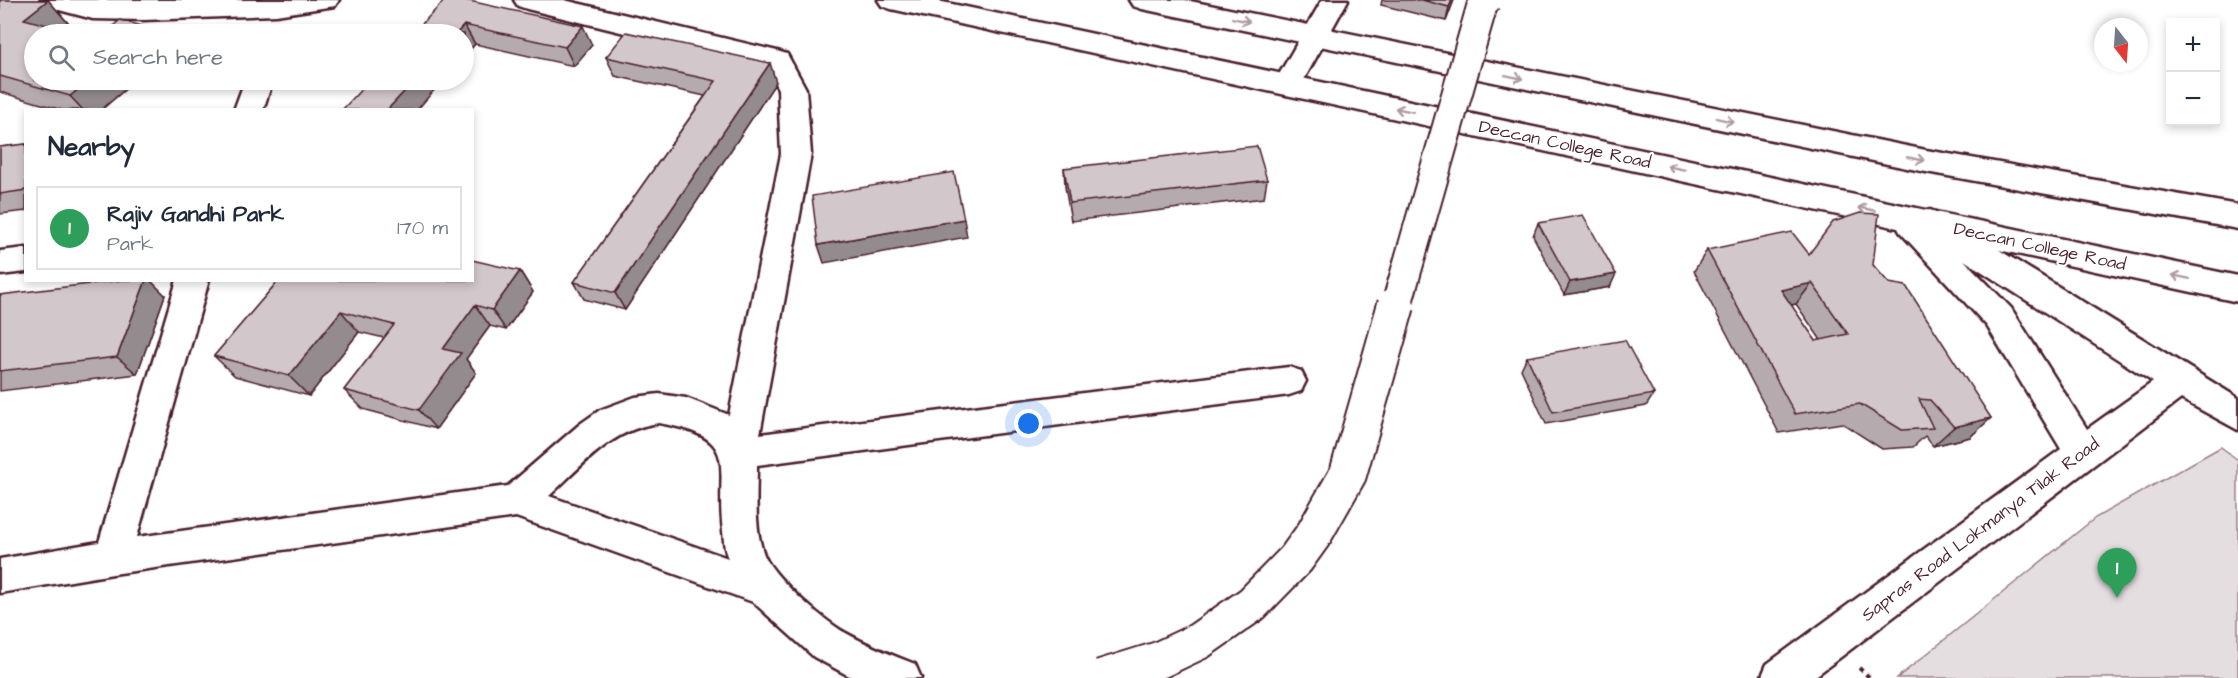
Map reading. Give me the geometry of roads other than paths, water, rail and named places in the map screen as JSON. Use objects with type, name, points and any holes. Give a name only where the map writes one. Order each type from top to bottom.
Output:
[{"type":"main road","points":[[53,0],[93,10],[171,5],[276,6],[326,0]]},
{"type":"main road","points":[[527,0],[777,61],[792,89],[796,154],[739,452],[740,525],[744,553],[754,573],[770,594],[828,644],[877,670],[901,678]]},
{"type":"main road","name":"Deccan College Road","points":[[891,0],[2238,289]]},
{"type":"main road","points":[[1142,0],[1926,161],[2237,217]]},
{"type":"main road","points":[[1287,85],[1335,0]]},
{"type":"main road","points":[[1101,678],[1166,657],[1229,623],[1276,585],[1330,510],[1348,474],[1482,6],[1486,0]]},
{"type":"main road","points":[[273,24],[276,6]]},
{"type":"main road","points":[[249,108],[255,90]]},
{"type":"main road","points":[[1917,219],[2238,415]]},
{"type":"main road","points":[[1917,219],[2003,324],[2083,453]]},
{"type":"main road","points":[[0,263],[24,260]]},
{"type":"main road","points":[[113,557],[192,282]]},
{"type":"main road","points":[[2003,324],[2046,296]]},
{"type":"main road","points":[[739,452],[1289,381]]},
{"type":"main road","name":"Sapras Road Lokmanya Tilak Road","points":[[1781,678],[2179,381]]},
{"type":"main road","points":[[0,576],[113,557],[516,501],[540,484],[592,432],[630,412],[665,406],[723,427],[739,452]]},
{"type":"main road","points":[[516,501],[770,594]]},
{"type":"place","name":"Rajiv Gandhi Park","points":[[2117,598]]}]
